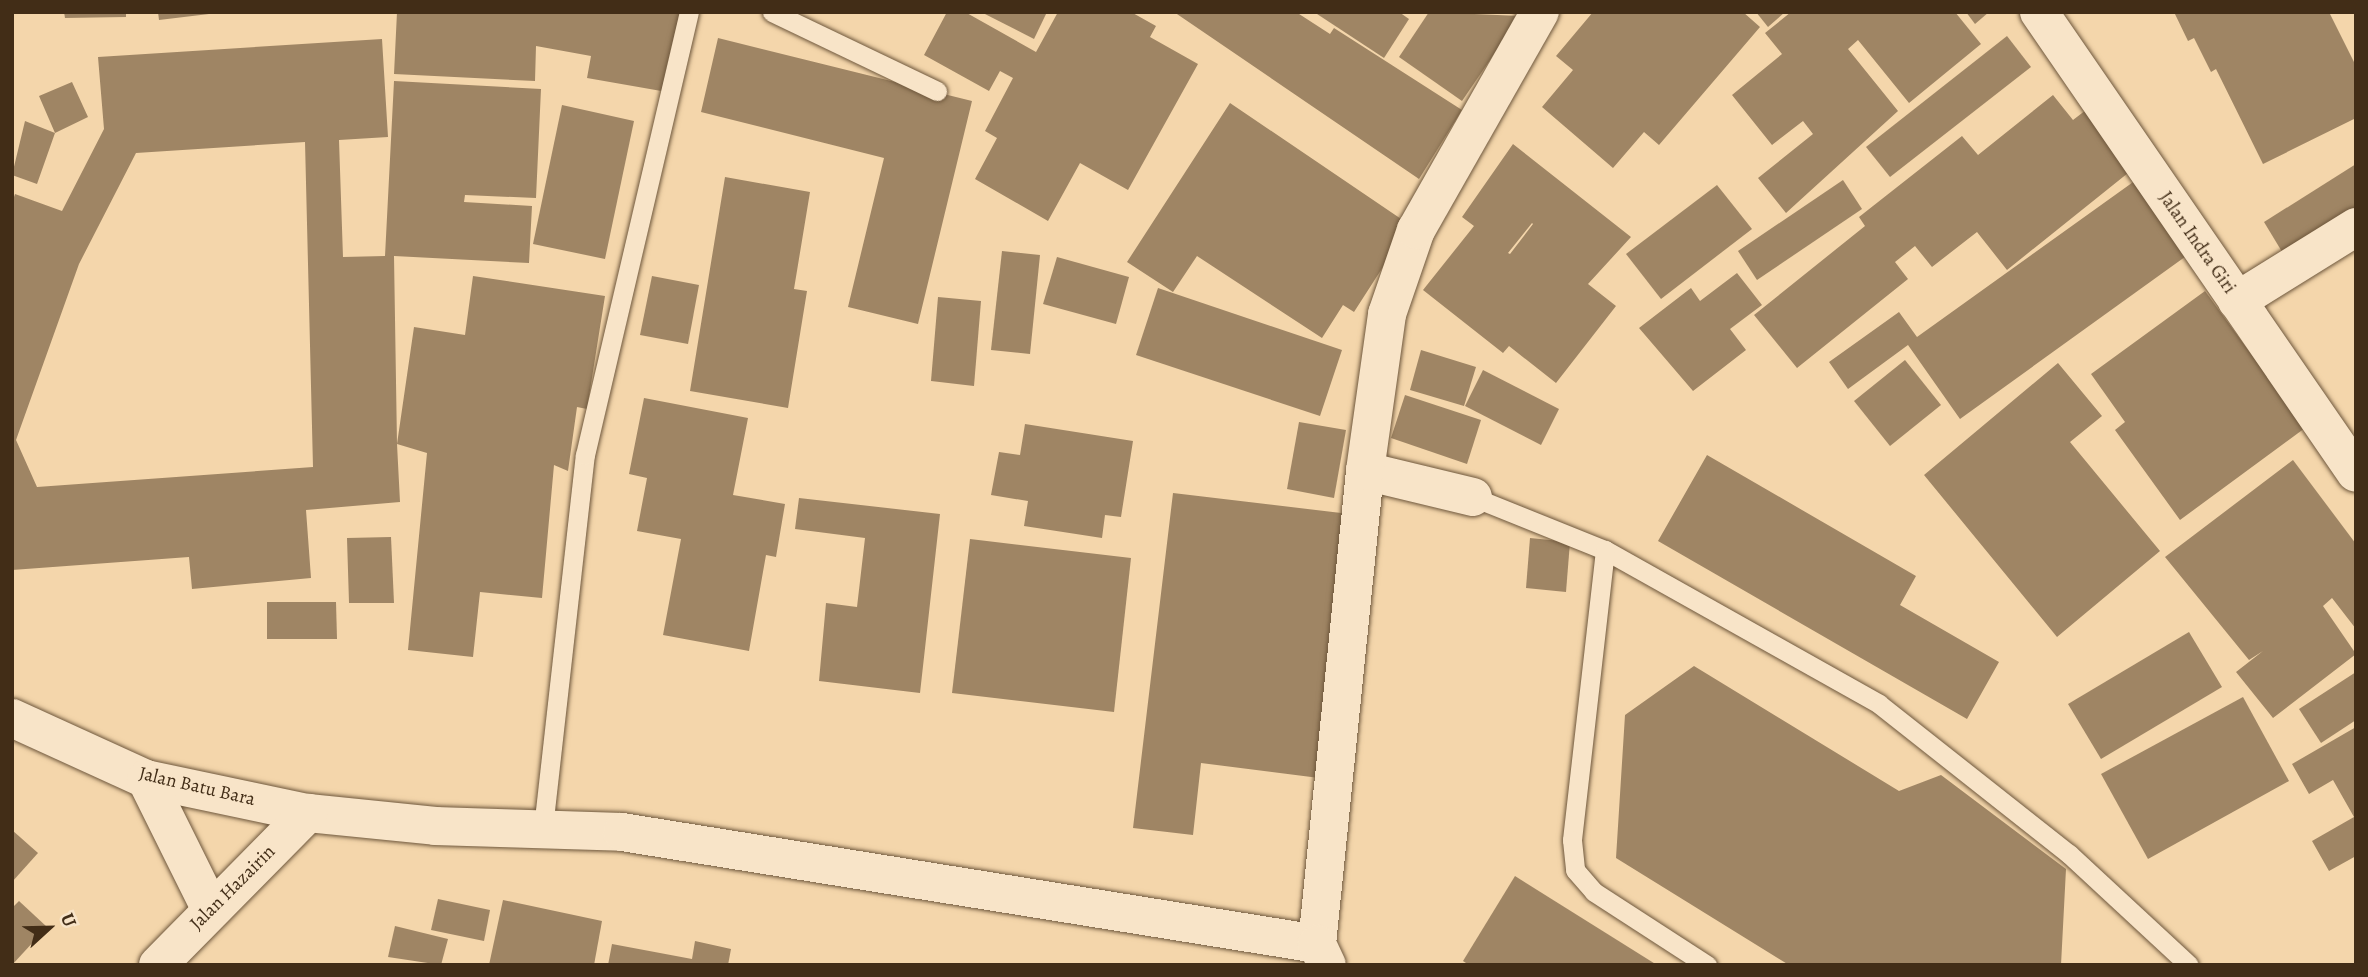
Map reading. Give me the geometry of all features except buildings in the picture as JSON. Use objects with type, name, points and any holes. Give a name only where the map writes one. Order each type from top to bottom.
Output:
[{"type":"street","points":[[1322,955],[1365,471],[1387,314],[1416,230],[1540,12]]},
{"type":"street","name":"Jalan Indra Giri","points":[[2039,12],[2356,473]]},
{"type":"street","points":[[2237,301],[2356,227]]},
{"type":"street","points":[[1365,471],[1473,497]]},
{"type":"street","name":"Jalan Batu Bara","points":[[12,718],[146,779],[308,813],[435,826],[621,832],[1322,955]]},
{"type":"street","points":[[146,779],[211,910]]},
{"type":"street","name":"Jalan Hazairin","points":[[158,965],[308,813]]},
{"type":"lane","points":[[543,828],[585,455],[689,12]]},
{"type":"lane","points":[[772,12],[937,91]]},
{"type":"lane","points":[[1473,497],[1605,550],[1879,704],[2068,854],[2184,963]]},
{"type":"lane","points":[[1605,550],[1572,840],[1575,870],[1594,892],[1707,965]]}]
